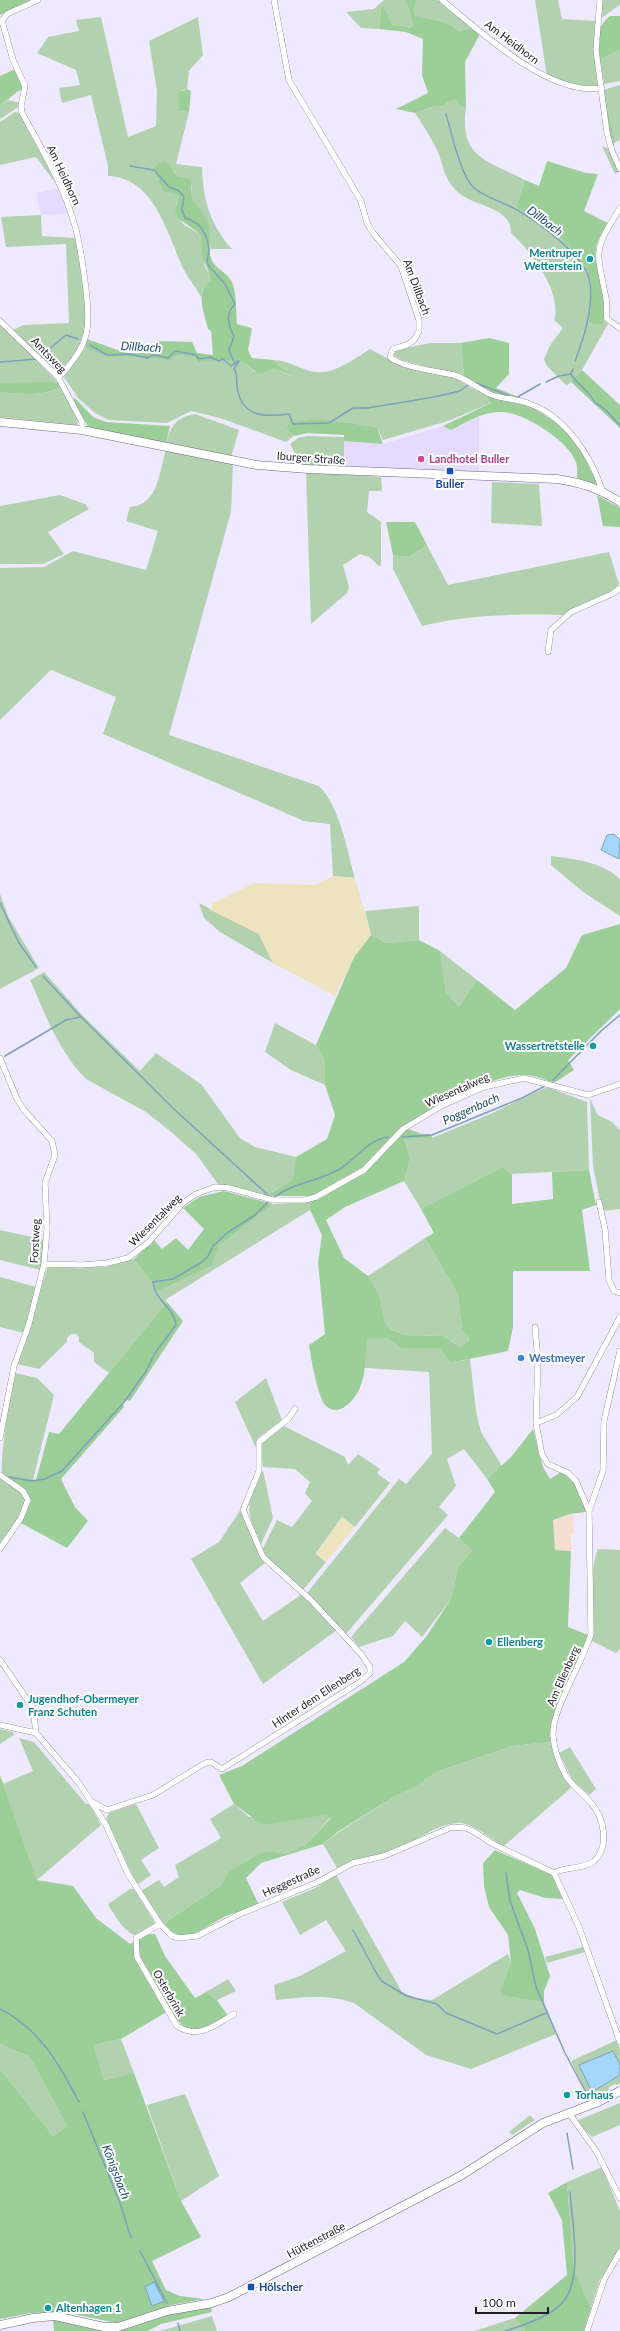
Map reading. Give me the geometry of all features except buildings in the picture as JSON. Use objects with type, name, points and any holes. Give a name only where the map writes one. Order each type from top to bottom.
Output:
[{"type":"main road","name":"Iburger Straße","points":[[0,422],[82,430],[257,465],[316,470],[557,479],[582,483],[602,490],[620,502]]},
{"type":"main road","name":"Hüttenstraße","points":[[0,2325],[51,2316],[68,2317],[104,2327],[118,2327],[167,2310],[212,2303],[229,2297],[462,2175],[532,2129],[598,2102],[620,2091]]},
{"type":"street","name":"Am Heidhorn","points":[[38,0],[7,14],[2,21],[13,60],[25,86],[21,106],[22,113],[64,196],[80,247],[89,318],[88,330],[84,345],[62,374],[58,377]]},
{"type":"street","name":"Am Dillbach","points":[[274,0],[289,80],[358,195],[365,211],[367,223],[373,233],[401,266],[418,313],[420,326],[417,336],[408,345],[393,349],[390,357],[409,364],[455,376],[481,390],[502,398],[531,404],[556,420],[572,434],[595,470],[602,490]]},
{"type":"street","name":"Am Heidhorn","points":[[442,0],[514,58],[537,73],[586,88],[602,88]]},
{"type":"street","points":[[600,0],[596,50],[607,133],[612,151],[620,169]]},
{"type":"street","points":[[620,208],[602,236],[597,259],[606,300],[608,319],[620,328]]},
{"type":"street","name":"Amtsweg","points":[[0,321],[40,357],[58,377],[82,422],[82,430]]},
{"type":"street","points":[[548,652],[551,630],[571,612],[612,594],[620,588]]},
{"type":"street","name":"Forstweg","points":[[0,1058],[24,1110],[55,1148],[55,1155],[45,1183],[47,1229],[44,1264],[29,1324],[14,1366],[0,1438]]},
{"type":"street","name":"Wiesentalweg","points":[[44,1264],[82,1266],[107,1263],[128,1258],[149,1242],[183,1203],[206,1190],[215,1187],[229,1188],[270,1200],[305,1200],[333,1189],[364,1170],[403,1129],[443,1105],[484,1087],[524,1078],[588,1095],[620,1084]]},
{"type":"street","points":[[599,1202],[605,1229],[609,1280],[614,1291],[620,1293]]},
{"type":"street","points":[[536,1423],[556,1414],[577,1397],[620,1317]]},
{"type":"street","name":"Am Ellenberg","points":[[535,1327],[538,1361],[536,1423],[542,1455],[548,1464],[568,1473],[576,1481],[589,1511]]},
{"type":"street","name":"Am Ellenberg","points":[[554,1873],[586,1865],[593,1861],[600,1854],[603,1845],[599,1814],[592,1803],[566,1775],[553,1737],[553,1728],[558,1710],[587,1649],[591,1634],[589,1511],[602,1471],[604,1421],[620,1352]]},
{"type":"street","name":"Hinter dem Ellenberg","points":[[107,1810],[153,1795],[205,1763],[211,1762],[222,1769],[360,1682],[370,1673],[370,1667],[362,1654],[311,1600],[263,1557],[245,1517],[244,1503],[260,1471],[261,1462],[258,1448],[260,1440],[288,1419],[295,1409]]},
{"type":"street","points":[[0,1475],[23,1491],[28,1500],[21,1518],[0,1549]]},
{"type":"street","points":[[0,1660],[33,1708],[36,1733],[0,1725]]},
{"type":"street","name":"Heggestraße","points":[[36,1733],[79,1783],[92,1802],[103,1821],[128,1874],[160,1924],[172,1936],[179,1938],[191,1938],[240,1914],[318,1882],[345,1866],[384,1856],[452,1827],[459,1826],[473,1831],[491,1843],[554,1873]]},
{"type":"street","points":[[92,1802],[107,1810],[103,1821]]},
{"type":"street","points":[[554,1873],[579,1927],[620,2042]]},
{"type":"street","name":"Osterbrink","points":[[160,1924],[136,1938],[137,1957],[177,2026],[187,2031],[199,2032],[234,2014]]},
{"type":"street","points":[[569,2113],[599,2157],[620,2198]]},
{"type":"street","points":[[587,2331],[604,2280],[620,2252]]},
{"type":"shaded area","points":[[59,188],[70,214],[41,215],[36,193]]},
{"type":"shaded area","points":[[479,416],[479,474],[344,468],[344,441],[383,444],[443,426],[451,430]]},
{"type":"shaded area","points":[[573,1514],[574,1534],[571,1535],[571,1551],[555,1550],[553,1520]]},
{"type":"green space","points":[[0,0],[34,0],[0,15]]},
{"type":"green space","points":[[384,0],[406,0],[413,25],[410,28],[392,24],[384,7],[381,7],[379,29],[361,28],[346,12],[374,9]]},
{"type":"green space","points":[[406,0],[417,0],[414,10],[416,16],[445,22],[460,31],[471,28],[480,34],[465,62],[466,107],[461,108],[456,100],[445,102],[445,106],[431,107],[415,113],[396,109],[428,93],[422,75],[423,39],[406,32],[379,29],[381,7],[384,7],[392,24],[410,28],[413,25]]},
{"type":"green space","points":[[417,0],[438,0],[471,28],[460,31],[445,22],[416,16],[414,10]]},
{"type":"green space","points":[[535,0],[558,0],[562,19],[596,21],[594,50],[598,85],[586,86],[572,84],[547,76]]},
{"type":"green space","points":[[602,0],[620,0],[620,5],[601,18]]},
{"type":"green space","points":[[610,16],[620,16],[620,50],[600,59],[598,41],[600,30],[605,20]]},
{"type":"green space","points":[[101,17],[128,137],[156,126],[157,91],[149,41],[198,17],[203,55],[189,71],[187,89],[182,90],[178,111],[189,112],[176,164],[202,167],[204,190],[209,211],[218,231],[232,249],[211,249],[202,214],[196,208],[191,196],[192,183],[188,178],[177,176],[173,169],[164,192],[179,196],[176,206],[183,224],[201,235],[205,267],[213,280],[203,289],[201,297],[184,270],[164,223],[148,196],[137,186],[124,179],[108,176],[108,166],[91,95],[62,103],[59,88],[80,85],[76,70],[37,53],[48,37],[79,31],[76,20]]},
{"type":"green space","points":[[620,50],[620,81],[604,84],[600,59]]},
{"type":"green space","points":[[15,69],[23,90],[18,91],[0,106],[0,76]]},
{"type":"green space","points":[[620,85],[620,140],[615,142],[603,90]]},
{"type":"green space","points":[[187,89],[191,91],[189,112],[178,111],[179,92]]},
{"type":"green space","points":[[604,93],[615,142],[612,148]]},
{"type":"green space","points":[[8,100],[20,103],[17,108],[0,119],[0,106]]},
{"type":"green space","points":[[456,100],[461,108],[466,107],[465,124],[467,137],[472,147],[488,162],[525,180],[516,207],[547,227],[568,245],[584,265],[589,275],[591,304],[589,321],[605,319],[608,324],[582,370],[567,386],[547,366],[544,359],[550,345],[563,328],[554,320],[556,309],[554,297],[543,273],[527,250],[511,233],[510,224],[506,218],[491,208],[466,198],[450,183],[435,145],[415,113],[431,107],[445,106],[445,102]]},
{"type":"green space","points":[[15,112],[20,113],[59,188],[36,157],[0,165],[0,122]]},
{"type":"green space","points":[[602,146],[610,149],[619,172],[615,174]]},
{"type":"green space","points":[[163,161],[169,164],[177,176],[188,178],[192,183],[192,196],[196,205],[206,218],[208,224],[212,261],[228,276],[234,288],[237,324],[252,328],[248,350],[252,358],[274,360],[280,367],[296,376],[273,369],[258,374],[244,362],[217,360],[198,363],[194,357],[177,355],[169,361],[154,358],[108,357],[85,348],[87,339],[126,353],[156,353],[159,341],[192,342],[197,353],[213,355],[211,331],[208,329],[202,302],[203,289],[206,284],[212,280],[202,256],[201,235],[177,217],[175,211],[179,196],[164,192],[154,170],[156,166]]},
{"type":"green space","points":[[547,161],[586,173],[598,174],[584,211],[608,223],[599,238],[596,248],[597,267],[606,306],[602,324],[594,324],[589,321],[591,298],[590,280],[584,265],[577,255],[547,227],[516,207],[525,180],[539,186]]},
{"type":"green space","points":[[41,215],[42,236],[77,238],[79,248],[86,316],[83,344],[60,374],[12,330],[24,325],[69,323],[66,244],[6,247],[1,217]]},
{"type":"green space","points":[[0,325],[20,342],[59,384],[0,383]]},
{"type":"green space","points":[[489,338],[509,343],[509,374],[496,388],[526,400],[504,401],[530,406],[554,421],[570,436],[583,454],[597,482],[595,484],[577,478],[576,462],[563,444],[543,428],[520,416],[509,413],[493,412],[475,418],[451,430],[443,426],[491,403],[484,393],[464,377],[461,343]]},
{"type":"green space","points":[[430,343],[461,343],[464,377],[402,360],[393,355],[393,351]]},
{"type":"green space","points":[[85,348],[109,357],[154,358],[169,361],[177,355],[194,357],[198,363],[217,360],[244,362],[255,372],[273,369],[294,376],[280,367],[274,360],[288,363],[310,371],[326,372],[342,366],[370,349],[394,362],[455,377],[471,388],[484,393],[491,403],[448,421],[383,440],[377,427],[323,419],[289,422],[286,428],[294,436],[286,442],[220,418],[191,411],[167,423],[109,420],[95,413],[78,398],[64,377]]},
{"type":"green space","points":[[582,370],[620,405],[620,428],[571,382]]},
{"type":"green space","points":[[52,382],[59,384],[60,387],[39,394],[0,392],[0,383]]},
{"type":"green space","points":[[60,387],[78,421],[77,425],[0,417],[0,392],[39,394]]},
{"type":"green space","points":[[75,398],[93,417],[106,422],[170,426],[166,443],[89,428],[72,401]]},
{"type":"green space","points":[[195,414],[239,430],[231,457],[166,443],[175,423],[183,417]]},
{"type":"green space","points":[[323,419],[377,427],[383,444],[344,441],[344,435],[307,433],[294,436],[286,428],[289,422]]},
{"type":"green space","points":[[307,436],[344,437],[344,468],[302,466],[290,444],[298,438]]},
{"type":"green space","points":[[166,450],[233,464],[231,512],[169,735],[319,786],[326,795],[338,817],[355,878],[333,876],[330,824],[304,821],[103,734],[116,697],[51,670],[0,720],[0,568],[44,567],[73,551],[146,570],[158,531],[126,521],[130,507],[139,505],[152,494],[159,478]]},
{"type":"green space","points":[[306,472],[381,477],[382,491],[369,491],[367,512],[381,522],[381,566],[369,557],[360,554],[343,565],[349,587],[347,593],[311,624]]},
{"type":"green space","points":[[492,482],[539,484],[542,526],[491,523]]},
{"type":"green space","points":[[60,495],[85,504],[89,509],[48,532],[64,554],[43,564],[0,564],[0,506]]},
{"type":"green space","points":[[597,495],[620,508],[620,527],[603,526]]},
{"type":"green space","points":[[386,522],[415,522],[427,545],[409,557],[393,555]]},
{"type":"green space","points":[[427,545],[448,585],[609,552],[619,584],[610,592],[570,610],[565,615],[475,617],[422,626],[393,569],[393,555],[409,557]]},
{"type":"green space","points":[[551,856],[578,860],[597,865],[613,873],[620,879],[620,916],[583,892],[551,865]]},
{"type":"green space","points":[[0,894],[9,918],[39,968],[0,989]]},
{"type":"green space","points":[[199,903],[259,934],[273,963],[220,932],[204,918]]},
{"type":"green space","points":[[419,906],[419,940],[386,943],[371,935],[365,911]]},
{"type":"green space","points":[[620,924],[620,1009],[568,1060],[574,1070],[554,1083],[538,1077],[527,1075],[512,1076],[481,1086],[450,1103],[408,1129],[422,1134],[431,1134],[432,1138],[405,1139],[410,1159],[404,1181],[345,1207],[326,1220],[344,1258],[368,1276],[379,1293],[385,1323],[390,1329],[405,1335],[443,1336],[460,1347],[468,1342],[469,1337],[462,1330],[458,1294],[425,1238],[434,1233],[421,1209],[503,1167],[512,1174],[512,1204],[553,1199],[552,1172],[589,1170],[596,1205],[582,1210],[590,1271],[513,1271],[513,1327],[508,1351],[450,1363],[440,1348],[401,1348],[387,1338],[367,1339],[365,1368],[361,1386],[357,1394],[351,1402],[339,1410],[328,1408],[320,1395],[309,1345],[325,1334],[318,1262],[322,1235],[310,1210],[310,1196],[266,1196],[292,1180],[296,1157],[327,1139],[335,1115],[325,1085],[325,1060],[316,1045],[354,957],[371,935],[386,943],[419,940],[440,951],[446,992],[459,1007],[477,980],[515,1010],[566,968],[582,935]]},
{"type":"green space","points":[[440,951],[477,980],[459,1007],[446,992]]},
{"type":"green space","points":[[44,972],[83,1016],[140,1071],[156,1053],[201,1084],[240,1138],[255,1147],[296,1157],[292,1180],[266,1196],[218,1184],[196,1154],[146,1112],[86,1079],[76,1068],[60,1045],[30,980]]},
{"type":"green space","points":[[275,1023],[316,1045],[325,1060],[325,1085],[291,1070],[265,1052]]},
{"type":"green space","points":[[547,1087],[587,1102],[589,1170],[512,1174],[503,1167],[421,1209],[404,1181],[410,1159],[405,1139],[432,1138],[488,1115]]},
{"type":"green space","points":[[590,1099],[598,1115],[612,1122],[620,1130],[620,1209],[602,1211],[593,1166]]},
{"type":"green space","points":[[224,1191],[273,1204],[218,1247],[212,1265],[158,1291],[134,1259],[154,1240],[162,1249],[176,1238],[188,1250],[204,1229],[183,1208],[199,1197]]},
{"type":"green space","points":[[311,1202],[310,1210],[165,1300],[167,1302],[109,1373],[94,1362],[94,1353],[79,1342],[79,1337],[76,1334],[71,1334],[67,1338],[67,1342],[39,1369],[17,1364],[31,1325],[47,1268],[105,1267],[134,1259],[158,1291],[214,1260],[214,1254],[218,1247],[273,1204]]},
{"type":"green space","points":[[0,1230],[45,1240],[41,1270],[0,1260]]},
{"type":"green space","points":[[425,1238],[458,1294],[462,1330],[469,1337],[466,1344],[462,1347],[443,1336],[405,1335],[390,1329],[385,1323],[379,1293],[368,1276]]},
{"type":"green space","points":[[0,1277],[36,1287],[24,1333],[0,1327]]},
{"type":"green space","points":[[167,1302],[183,1321],[130,1401],[127,1400],[123,1403],[124,1407],[61,1479],[75,1507],[88,1521],[67,1548],[19,1522],[29,1500],[2,1474],[36,1480],[49,1432],[59,1434]]},
{"type":"green space","points":[[379,1337],[387,1338],[401,1348],[440,1348],[450,1363],[470,1359],[476,1411],[481,1432],[502,1466],[487,1479],[464,1449],[447,1459],[456,1486],[439,1507],[448,1515],[346,1634],[307,1593],[399,1479],[406,1484],[432,1454],[429,1372],[365,1368],[366,1339]]},
{"type":"green space","points":[[15,1373],[37,1378],[54,1395],[33,1480],[2,1474],[2,1455]]},
{"type":"green space","points":[[266,1378],[282,1420],[258,1438],[256,1448],[235,1402]]},
{"type":"green space","points":[[284,1426],[345,1457],[348,1465],[358,1454],[380,1469],[377,1473],[390,1483],[355,1527],[342,1517],[316,1553],[326,1562],[304,1589],[301,1589],[265,1556],[262,1550],[277,1520],[292,1527],[312,1501],[305,1493],[310,1482],[295,1469],[263,1467],[260,1449],[262,1440]]},
{"type":"green space","points":[[533,1429],[543,1467],[550,1479],[561,1472],[571,1479],[577,1489],[586,1512],[570,1514],[553,1520],[555,1550],[571,1551],[568,1627],[588,1635],[558,1704],[551,1731],[551,1742],[512,1746],[436,1772],[417,1786],[392,1798],[339,1831],[323,1844],[261,1863],[246,1878],[259,1905],[226,1916],[194,1933],[187,1935],[171,1931],[163,1924],[221,1885],[230,1871],[259,1854],[273,1851],[285,1854],[305,1845],[331,1818],[324,1815],[263,1825],[234,1804],[219,1775],[242,1766],[404,1662],[426,1637],[451,1599],[458,1567],[473,1550],[459,1538],[495,1492],[487,1479],[511,1457]]},
{"type":"green space","points":[[263,1470],[273,1518],[261,1544],[252,1522],[249,1507],[250,1499]]},
{"type":"green space","points":[[0,1479],[20,1492],[26,1502],[23,1511],[0,1544]]},
{"type":"green space","points":[[241,1509],[261,1559],[265,1563],[240,1583],[263,1621],[302,1594],[337,1630],[263,1684],[191,1559],[219,1542]]},
{"type":"green space","points":[[445,1528],[474,1549],[458,1567],[451,1599],[422,1637],[405,1621],[393,1636],[359,1647],[351,1637]]},
{"type":"green space","points":[[598,1549],[620,1550],[620,1649],[616,1653],[592,1641],[594,1617],[592,1583]]},
{"type":"green space","points":[[0,1729],[13,1732],[14,1735],[0,1744]]},
{"type":"green space","points":[[19,1738],[34,1742],[85,1803],[90,1805],[101,1825],[37,1880],[3,1784],[33,1771]]},
{"type":"green space","points":[[551,1742],[558,1766],[571,1788],[504,1846],[470,1825],[464,1823],[450,1824],[434,1830],[396,1850],[344,1864],[337,1868],[323,1844],[392,1798],[417,1786],[436,1772],[512,1746]]},
{"type":"green space","points":[[570,1747],[596,1789],[589,1795],[573,1781],[559,1753]]},
{"type":"green space","points":[[0,1775],[37,1880],[73,1886],[96,1918],[130,1944],[147,1934],[155,1934],[165,1956],[195,1998],[206,1992],[217,2000],[228,2016],[196,2030],[184,2026],[177,2020],[170,2010],[121,2039],[94,2045],[104,2080],[134,2073],[181,2201],[201,2237],[152,2261],[166,2290],[180,2296],[204,2299],[171,2305],[117,2323],[63,2312],[31,2313],[0,2319],[0,2069],[53,2136],[67,2126],[30,2057],[0,2044]]},
{"type":"green space","points":[[136,1804],[159,1848],[141,1860],[151,1875],[137,1885],[106,1819],[109,1813]]},
{"type":"green space","points":[[234,1804],[249,1817],[325,1815],[331,1817],[305,1845],[285,1854],[273,1851],[259,1855],[231,1871],[221,1885],[163,1924],[141,1891],[159,1880],[164,1887],[179,1877],[175,1865],[221,1838],[210,1819]]},
{"type":"green space","points":[[495,1850],[552,1875],[564,1899],[545,1898],[520,1890],[517,1893],[535,1929],[550,1976],[544,1991],[544,2002],[503,1996],[500,1990],[511,1962],[508,1935],[489,1907],[484,1886],[483,1863]]},
{"type":"green space","points":[[336,1875],[402,1992],[415,1998],[432,2000],[508,1954],[511,1962],[500,1990],[503,1996],[544,2002],[556,2034],[471,2069],[426,2055],[354,2003],[325,1997],[276,2000],[274,1985],[300,1976],[346,1951],[326,1920],[300,1935],[282,1902],[315,1888]]},
{"type":"green space","points":[[130,1889],[134,1889],[155,1923],[155,1926],[138,1935],[134,1935],[125,1928],[116,1918],[108,1904]]},
{"type":"green space","points":[[583,1947],[585,1952],[547,1963],[545,1957]]},
{"type":"green space","points":[[228,1979],[236,1991],[217,2000],[206,1992]]},
{"type":"green space","points":[[121,2039],[134,2073],[104,2080],[94,2045]]},
{"type":"green space","points":[[617,2040],[620,2050],[620,2083],[617,2085],[615,2084],[608,2088],[609,2090],[590,2100],[571,2061]]},
{"type":"green space","points":[[0,2044],[30,2057],[67,2126],[53,2136],[0,2069]]},
{"type":"green space","points":[[185,2094],[219,2176],[181,2201],[147,2105]]},
{"type":"green space","points":[[620,2103],[620,2125],[592,2137],[576,2121]]},
{"type":"green space","points":[[530,2115],[535,2120],[512,2135],[509,2132]]},
{"type":"green space","points":[[602,2167],[620,2211],[620,2248],[600,2280],[591,2308],[574,2270],[567,2182]]},
{"type":"green space","points":[[567,2182],[574,2270],[591,2308],[584,2331],[525,2331],[515,2318],[567,2275],[562,2220],[548,2193]]},
{"type":"green space","points":[[211,2307],[212,2312],[161,2324],[148,2331],[115,2331],[130,2328],[176,2312]]},
{"type":"green space","points":[[212,2316],[217,2331],[160,2331]]},
{"type":"green space","points":[[515,2318],[525,2331],[474,2331]]},
{"type":"green space","points":[[53,2319],[115,2331],[54,2331]]},
{"type":"sand","points":[[333,876],[355,878],[371,935],[354,957],[335,996],[273,963],[259,934],[210,910],[213,903],[255,883],[316,885]]},
{"type":"sand","points":[[342,1517],[355,1527],[326,1562],[316,1554]]},
{"type":"water","points":[[614,834],[620,840],[619,859],[601,850],[607,835]]},
{"type":"water","points":[[613,2051],[620,2065],[620,2075],[592,2092],[579,2065]]},
{"type":"water","points":[[154,2282],[164,2301],[152,2306],[145,2287]]},
{"type":"waterway","name":"Dillbach","points":[[446,114],[461,164],[469,182],[474,188],[484,195],[512,207],[536,222],[568,248],[584,267],[588,275],[590,285],[590,307],[582,341],[575,361]]},
{"type":"waterway","points":[[130,166],[154,170],[169,187],[179,191],[184,197],[182,210],[185,218],[199,225],[207,238],[209,249],[207,261],[208,265],[225,284],[235,304],[230,312],[228,320],[234,336],[229,350],[235,364]]},
{"type":"waterway","name":"Dillbach","points":[[40,357],[66,335],[78,339]]},
{"type":"waterway","points":[[90,345],[107,355],[130,354],[147,358],[153,355],[168,358],[175,351],[196,355],[199,359],[210,357],[219,361],[223,359],[231,366],[239,361],[234,369],[237,387],[244,405],[249,410],[263,415],[289,414],[293,424],[329,423],[353,408],[368,408],[434,397],[460,391],[468,385]]},
{"type":"waterway","name":"Dillbach","points":[[0,362],[37,359]]},
{"type":"waterway","name":"Dillbach","points":[[573,369],[571,374],[574,378],[590,395],[595,403],[606,410],[620,425]]},
{"type":"waterway","points":[[546,382],[559,376],[571,374]]},
{"type":"waterway","points":[[476,383],[510,396]]},
{"type":"waterway","points":[[516,398],[540,384]]},
{"type":"waterway","points":[[0,903],[19,943],[36,967]]},
{"type":"waterway","points":[[43,976],[81,1017],[175,1110],[269,1196]]},
{"type":"waterway","name":"Poggenbach","points":[[553,1080],[601,1031],[620,1015]]},
{"type":"waterway","points":[[5,1056],[66,1020],[80,1017]]},
{"type":"waterway","name":"Poggenbach","points":[[402,1137],[432,1135],[522,1098],[545,1086]]},
{"type":"waterway","points":[[273,1198],[297,1185],[338,1170],[368,1146],[388,1137]]},
{"type":"waterway","points":[[7,1477],[32,1481],[45,1479],[62,1471],[125,1401],[146,1371],[155,1353],[176,1325],[172,1314],[157,1294],[153,1282],[173,1279],[202,1262],[208,1256],[213,1246],[227,1233],[255,1215],[270,1200]]},
{"type":"waterway","points":[[506,1873],[510,1901],[528,1950],[536,1987],[565,2053],[590,2100]]},
{"type":"waterway","points":[[353,1930],[378,1976],[383,1982],[407,1996],[437,2004],[446,2013],[497,2034],[546,2013]]},
{"type":"waterway","points":[[0,2009],[14,2017],[37,2037],[56,2061],[79,2102]]},
{"type":"waterway","points":[[591,2096],[592,2092]]},
{"type":"waterway","name":"Königsbach","points":[[83,2112],[120,2203],[131,2238]]},
{"type":"waterway","points":[[567,2133],[573,2169]]},
{"type":"waterway","points":[[505,2331],[529,2323],[546,2315],[554,2310],[566,2298],[574,2275],[575,2261],[570,2192]]},
{"type":"waterway","name":"Königsbach","points":[[140,2251],[167,2303]]},
{"type":"waterway","name":"Königsbach","points":[[178,2323],[180,2331]]},
{"type":"place","name":"Mentruper Wetterstein","points":[[590,259]]},
{"type":"place","name":"Landhotel Buller","points":[[421,459]]},
{"type":"place","name":"Buller","points":[[450,471]]},
{"type":"place","name":"Wassertretstelle","points":[[593,1046]]},
{"type":"place","name":"Westmeyer","points":[[521,1358]]},
{"type":"place","name":"Ellenberg","points":[[489,1642]]},
{"type":"place","name":"Jugendhof-Obermeyer Franz Schuten","points":[[20,1705]]},
{"type":"place","name":"Torhaus","points":[[567,2095]]},
{"type":"place","name":"Hölscher","points":[[251,2287]]},
{"type":"place","name":"Altenhagen 1","points":[[48,2308]]}]
